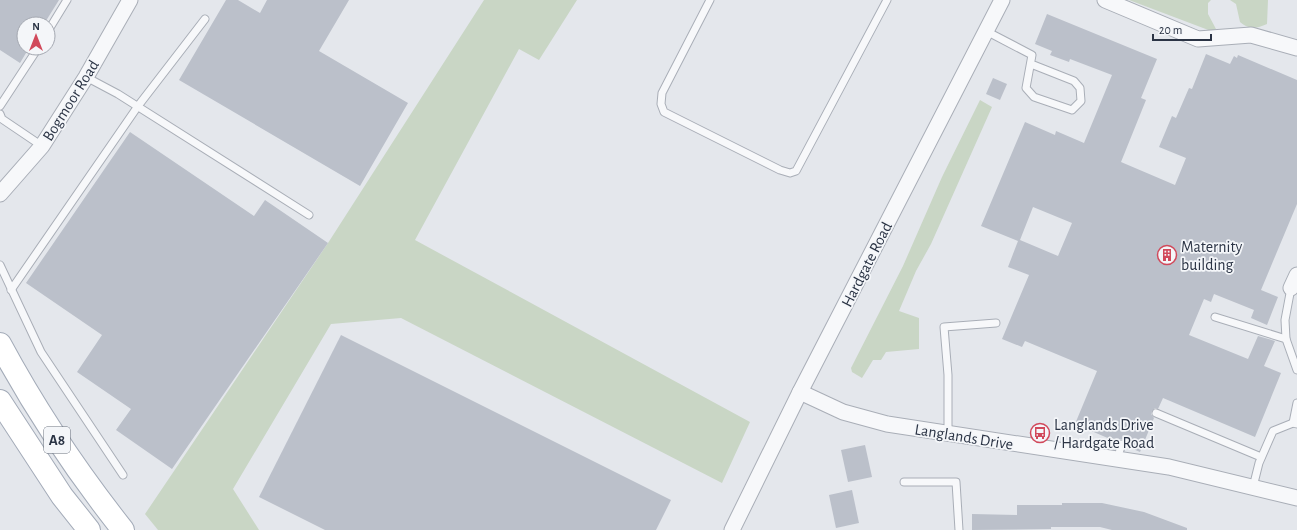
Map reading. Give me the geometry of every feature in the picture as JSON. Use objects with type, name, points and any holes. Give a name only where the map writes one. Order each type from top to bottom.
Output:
[{"type":"main road","name":"A8","points":[[0,344],[30,398],[51,431],[123,530]]},
{"type":"main road","name":"A8","points":[[0,401],[62,496],[89,530]]},
{"type":"street","name":"Bogmoor Road","points":[[0,194],[42,146],[86,77],[130,0]]},
{"type":"street","name":"Hardgate Road","points":[[732,530],[800,392],[1002,0]]},
{"type":"street","points":[[1105,0],[1198,39],[1251,35],[1297,48]]},
{"type":"street","name":"Langlands Drive","points":[[800,392],[843,412],[887,424],[1169,467],[1297,498]]},
{"type":"lane","points":[[56,18],[67,0]]},
{"type":"lane","points":[[710,0],[662,93],[661,104],[664,112],[780,170],[790,173],[796,172],[887,0]]},
{"type":"lane","points":[[11,290],[138,106],[205,19]]},
{"type":"lane","points":[[986,31],[1032,55],[1030,64],[1026,88],[1034,97],[1072,110],[1081,101],[1080,88],[1074,81],[1030,64]]},
{"type":"lane","points":[[0,106],[33,56]]},
{"type":"lane","points":[[86,77],[138,106],[309,215]]},
{"type":"lane","points":[[0,114],[2,119],[42,146]]},
{"type":"lane","points":[[0,265],[41,352],[123,475]]},
{"type":"lane","points":[[1294,282],[1285,320],[1286,339],[1297,370]]},
{"type":"lane","points":[[1215,317],[1286,339]]},
{"type":"lane","points":[[948,433],[948,375],[944,327],[996,323]]},
{"type":"lane","points":[[1253,487],[1262,457],[1274,431],[1295,424],[1297,403]]},
{"type":"lane","points":[[1156,413],[1262,457]]},
{"type":"lane","points":[[1117,459],[1122,444]]},
{"type":"lane","points":[[904,482],[956,482],[959,530]]},
{"type":"green space","points":[[484,0],[577,0],[539,60],[519,49],[415,240],[750,422],[722,483],[401,318],[331,324],[233,489],[259,530],[158,530],[145,514],[328,243]]},
{"type":"green space","points":[[1129,0],[1211,0],[1208,3],[1208,14],[1216,29],[1211,31]]},
{"type":"green space","points":[[1230,0],[1268,0],[1267,24],[1253,28],[1244,25],[1240,22],[1236,4]]},
{"type":"green space","points":[[980,100],[992,107],[931,244],[916,271],[899,311],[919,318],[919,349],[886,352],[881,360],[873,360],[862,378],[852,372],[851,368],[903,266],[942,177]]},
{"type":"building","points":[[0,0],[59,0],[49,16],[16,16],[16,56],[24,56],[20,63],[0,50]]},
{"type":"building","points":[[226,0],[238,0],[260,13],[267,0],[349,0],[319,51],[408,103],[360,186],[179,80]]},
{"type":"building","name":"Maternity building","points":[[1047,14],[1157,59],[1141,98],[1146,100],[1121,162],[1175,185],[1186,158],[1159,147],[1172,116],[1176,118],[1189,88],[1192,89],[1206,54],[1230,64],[1234,56],[1237,58],[1238,55],[1297,80],[1297,204],[1261,290],[1278,297],[1267,325],[1251,318],[1254,310],[1214,294],[1211,302],[1204,299],[1189,335],[1248,359],[1258,336],[1275,341],[1264,366],[1281,373],[1255,437],[1163,398],[1158,409],[1155,408],[1152,411],[1151,414],[1154,418],[1140,452],[1126,446],[1127,443],[1124,439],[1117,442],[1075,424],[1097,371],[1025,341],[1022,347],[1002,339],[1029,275],[1008,267],[1018,241],[981,226],[1025,122],[1055,135],[1056,131],[1084,143],[1112,75],[1070,59],[1069,62],[1050,55],[1052,51],[1035,44]],"holes":[[[1033,207],[1072,223],[1058,256],[1020,240]]]},
{"type":"building","points":[[993,78],[1007,84],[1000,100],[986,94]]},
{"type":"building","points":[[130,132],[254,216],[265,200],[328,243],[172,469],[116,430],[131,409],[77,372],[102,335],[26,283]]},
{"type":"building","points":[[341,335],[671,500],[656,530],[325,530],[259,497]]},
{"type":"building","points":[[865,445],[872,477],[848,482],[841,450]]},
{"type":"building","points":[[852,490],[859,523],[836,528],[829,495]]},
{"type":"building","points":[[1062,503],[1102,503],[1144,512],[1187,528],[1187,530],[1112,530],[1100,527],[1051,527],[1051,529],[972,530],[972,514],[1017,515],[1017,505],[1062,505]]},
{"type":"place","name":"Maternity building","points":[[1167,255]]},
{"type":"place","name":"Langlands Drive / Hardgate Road","points":[[1040,433]]}]
